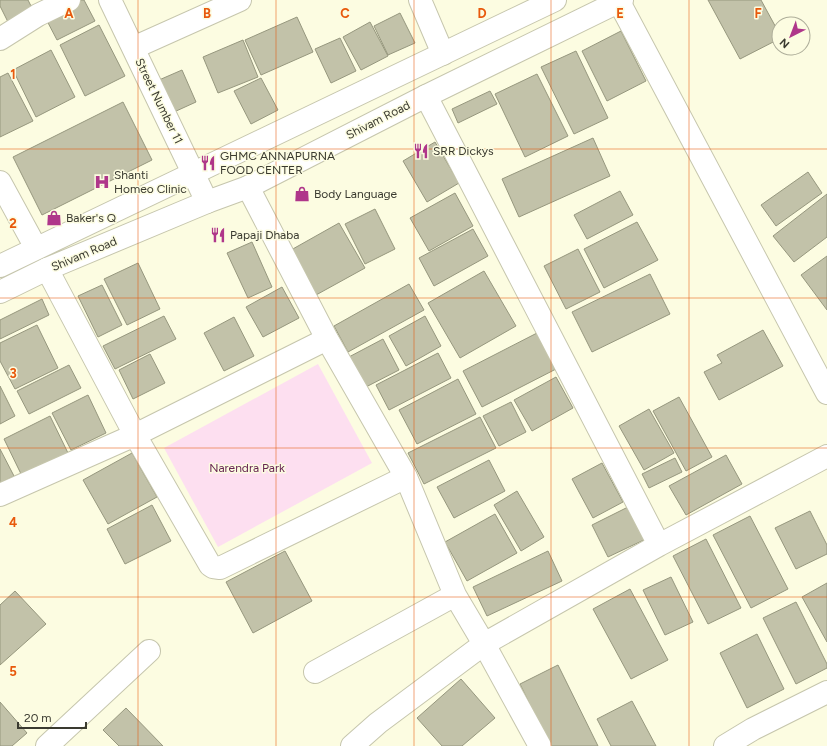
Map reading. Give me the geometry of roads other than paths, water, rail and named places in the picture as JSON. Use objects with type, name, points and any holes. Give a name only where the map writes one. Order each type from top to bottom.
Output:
[{"type":"street","points":[[0,39],[38,16],[69,0]]},
{"type":"street","name":"Street Number 11","points":[[110,0],[207,202]]},
{"type":"street","points":[[133,48],[240,0]]},
{"type":"street","points":[[420,0],[443,54]]},
{"type":"street","name":"Shivam Road","points":[[0,266],[555,0]]},
{"type":"street","points":[[620,1],[827,393]]},
{"type":"street","name":"Shivam Road","points":[[0,292],[47,269],[207,202],[248,188],[426,96],[620,1]]},
{"type":"street","points":[[426,96],[659,545]]},
{"type":"street","points":[[0,182],[36,248]]},
{"type":"street","points":[[248,188],[327,339],[406,477],[455,595],[484,644],[540,746]]},
{"type":"street","points":[[47,269],[135,435],[210,565],[220,568],[406,477]]},
{"type":"street","points":[[0,496],[135,435],[327,339]]},
{"type":"street","points":[[352,746],[378,723],[484,644],[659,545],[827,456]]},
{"type":"street","points":[[315,672],[455,595]]},
{"type":"street","points":[[47,746],[149,652]]},
{"type":"street","points":[[725,746],[758,738],[827,692]]},
{"type":"place","name":"SRR Dickys","points":[[421,151]]},
{"type":"place","name":"GHMC ANNAPURNA FOOD CENTER","points":[[208,163]]},
{"type":"place","name":"Shanti Homeo Clinic","points":[[102,182]]},
{"type":"place","name":"Body Language","points":[[302,194]]},
{"type":"place","name":"Baker's Q","points":[[54,218]]},
{"type":"place","name":"Papaji Dhaba","points":[[218,235]]},
{"type":"park label","name":"Narendra Park","points":[[247,468]]}]
